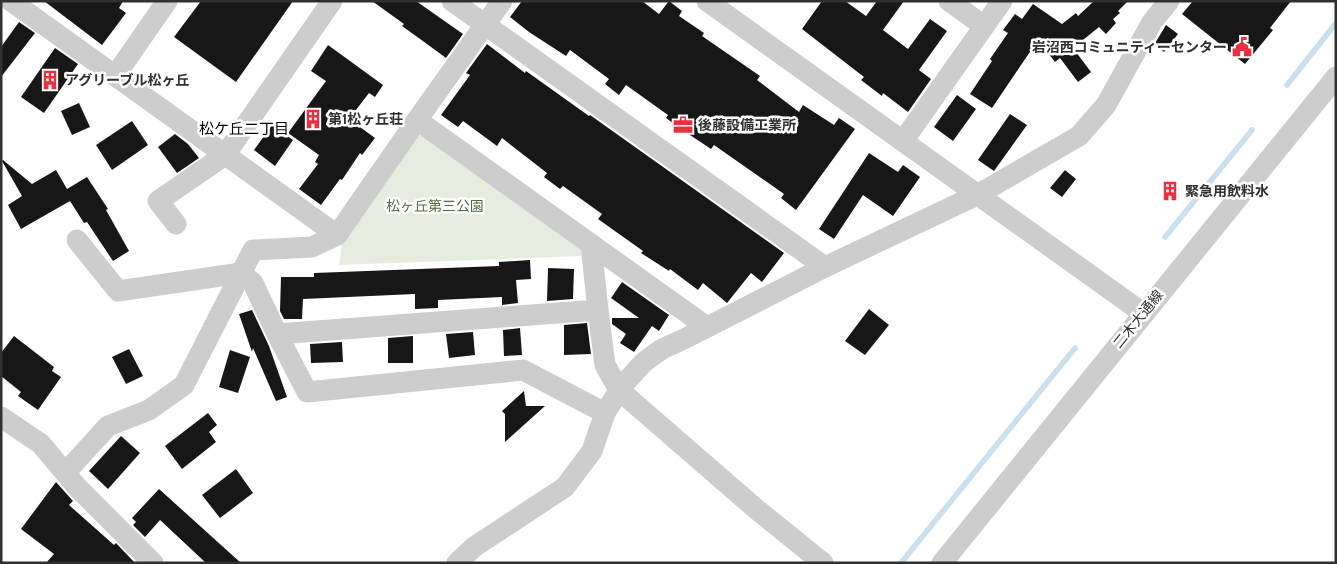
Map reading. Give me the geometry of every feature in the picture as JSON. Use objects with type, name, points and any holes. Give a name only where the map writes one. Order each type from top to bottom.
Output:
[{"type":"street","points":[[1,7],[5,1]]},
{"type":"street","points":[[11,1],[337,235]]},
{"type":"street","points":[[115,76],[168,1]]},
{"type":"street","points":[[176,224],[158,200],[225,155],[332,1]]},
{"type":"street","points":[[452,1],[825,267]]},
{"type":"street","points":[[66,472],[108,426],[149,410],[184,384],[253,250],[312,247],[337,235],[502,1]]},
{"type":"street","points":[[707,1],[1143,313]]},
{"type":"street","points":[[949,1],[984,26]]},
{"type":"street","points":[[903,141],[1002,1]]},
{"type":"street","points":[[457,563],[474,548],[565,487],[592,451],[605,413],[618,390],[644,362],[662,349],[825,267],[977,195],[1079,136],[1106,105],[1152,22],[1169,1]]},
{"type":"street","name":"二木大通線","points":[[942,563],[1336,77]]},
{"type":"street","points":[[417,120],[707,327]]},
{"type":"street","points":[[77,240],[118,291],[241,273],[253,283],[307,392],[523,370],[605,413]]},
{"type":"street","points":[[591,244],[605,365],[618,390],[755,508],[823,563]]},
{"type":"street","points":[[277,334],[598,310]]},
{"type":"street","points":[[1,418],[40,444],[77,487],[153,563]]},
{"type":"green space","name":"松ヶ丘第三公園","points":[[426,133],[582,242],[581,256],[339,265],[342,243],[417,137]]},
{"type":"building","points":[[44,1],[123,1],[119,8],[126,13],[102,45]]},
{"type":"building","points":[[201,1],[293,1],[236,82],[174,37]]},
{"type":"building","points":[[372,1],[416,1],[463,34],[446,58]]},
{"type":"building","points":[[522,1],[642,1],[659,14],[669,1],[682,11],[679,16],[704,33],[702,36],[760,76],[757,80],[799,112],[803,105],[834,125],[839,118],[855,129],[796,210],[781,198],[784,194],[714,145],[711,149],[681,129],[666,118],[668,115],[626,85],[619,95],[605,84],[609,79],[570,50],[566,56],[529,32],[510,17]]},
{"type":"building","points":[[822,1],[845,1],[866,16],[877,1],[904,1],[883,30],[908,49],[930,19],[947,31],[919,70],[931,79],[908,112],[883,93],[882,96],[861,80],[864,77],[802,29]]},
{"type":"building","points":[[1094,1],[1128,1],[1118,11],[1120,13],[1113,19],[1116,23],[1106,34],[1099,27],[1073,48],[1091,72],[1078,82],[1060,58],[1055,62],[1038,40],[992,108],[970,94],[992,61],[990,59],[1008,33],[1003,30],[1015,14],[1022,19],[1033,4],[1062,24],[1076,13],[1078,16]]},
{"type":"building","name":"岩沼西コミュニティーセンター","points":[[1193,1],[1291,1],[1270,28],[1273,30],[1245,64],[1182,14]]},
{"type":"building","points":[[19,22],[35,33],[1,77],[1,47]]},
{"type":"building","points":[[1166,25],[1178,34],[1164,52],[1154,45]]},
{"type":"building","points":[[487,44],[525,73],[526,71],[590,115],[784,253],[762,282],[751,273],[727,303],[703,283],[698,290],[670,269],[669,271],[641,253],[643,251],[598,219],[602,214],[563,186],[560,189],[544,177],[547,173],[502,138],[497,146],[463,121],[458,127],[441,115],[470,75],[466,73]]},
{"type":"building","points":[[328,45],[383,85],[375,97],[369,93],[349,119],[375,138],[362,155],[360,153],[342,180],[340,179],[321,205],[299,189],[318,164],[315,162],[319,155],[288,133],[326,81],[311,71]]},
{"type":"building","name":"アグリーブル松ヶ丘","points":[[55,48],[78,64],[44,113],[21,97]]},
{"type":"building","points":[[957,95],[976,109],[953,141],[934,127]]},
{"type":"building","points":[[79,103],[90,127],[72,135],[61,111]]},
{"type":"building","points":[[1010,114],[1027,125],[994,171],[978,160]]},
{"type":"building","points":[[132,121],[148,145],[112,170],[96,145]]},
{"type":"building","points":[[272,125],[293,140],[275,166],[254,150]]},
{"type":"building","points":[[175,134],[188,144],[199,158],[177,173],[158,147]]},
{"type":"building","points":[[869,153],[898,172],[903,165],[920,177],[893,216],[863,195],[834,239],[819,229]]},
{"type":"building","points":[[3,160],[32,184],[56,170],[67,189],[87,177],[108,209],[106,210],[129,251],[113,261],[87,222],[84,223],[70,201],[21,229],[8,205],[22,196]]},
{"type":"building","points":[[1065,170],[1076,179],[1062,197],[1050,188]]},
{"type":"building","points":[[530,260],[531,279],[516,280],[518,303],[502,305],[502,297],[438,300],[438,308],[415,309],[415,294],[303,299],[302,319],[284,319],[280,311],[281,277],[314,277],[314,273],[499,266],[499,262]]},
{"type":"building","points":[[548,268],[574,269],[573,299],[547,301]]},
{"type":"building","points":[[622,282],[669,315],[659,331],[652,326],[634,352],[620,343],[626,334],[612,324],[612,318],[639,318],[611,298]]},
{"type":"building","points":[[869,309],[889,325],[865,355],[845,341]]},
{"type":"building","points":[[252,310],[269,346],[287,397],[276,401],[253,348],[252,352],[239,314]]},
{"type":"building","points":[[587,323],[591,354],[564,355],[564,325]]},
{"type":"building","points":[[520,328],[522,355],[504,356],[503,330]]},
{"type":"building","points":[[473,332],[475,355],[449,358],[446,334]]},
{"type":"building","points":[[14,336],[54,367],[52,371],[61,377],[38,410],[18,396],[21,392],[1,376],[1,353]]},
{"type":"building","points":[[413,336],[413,363],[388,363],[388,338]]},
{"type":"building","points":[[342,342],[343,362],[311,363],[310,344]]},
{"type":"building","points":[[129,349],[143,376],[126,384],[112,357]]},
{"type":"building","points":[[230,350],[250,357],[238,393],[219,387]]},
{"type":"building","points":[[524,391],[526,406],[545,406],[505,442],[505,414],[502,411]]},
{"type":"building","points":[[208,413],[217,425],[209,432],[216,442],[182,469],[165,446]]},
{"type":"building","points":[[121,436],[140,453],[108,489],[89,471]]},
{"type":"building","points":[[236,469],[253,493],[220,518],[202,495]]},
{"type":"building","points":[[56,482],[73,501],[69,505],[114,545],[116,543],[135,563],[46,563],[54,554],[21,529]]},
{"type":"building","points":[[159,489],[241,563],[206,563],[160,520],[145,537],[133,525],[136,522],[132,518]]},
{"type":"waterway","points":[[1287,85],[1336,23]]},
{"type":"waterway","points":[[1165,237],[1252,130]]},
{"type":"waterway","points":[[901,563],[1075,348]]},
{"type":"place","name":"岩沼西コミュニティーセンター","points":[[1242,47]]},
{"type":"place","name":"アグリーブル松ヶ丘","points":[[50,80]]},
{"type":"place","name":"第1松ヶ丘荘","points":[[313,119]]},
{"type":"place","name":"後藤設備工業所","points":[[683,125]]},
{"type":"place","name":"緊急用飲料水","points":[[1170,191]]},
{"type":"district","name":"松ケ丘二丁目","points":[[244,129]]}]
